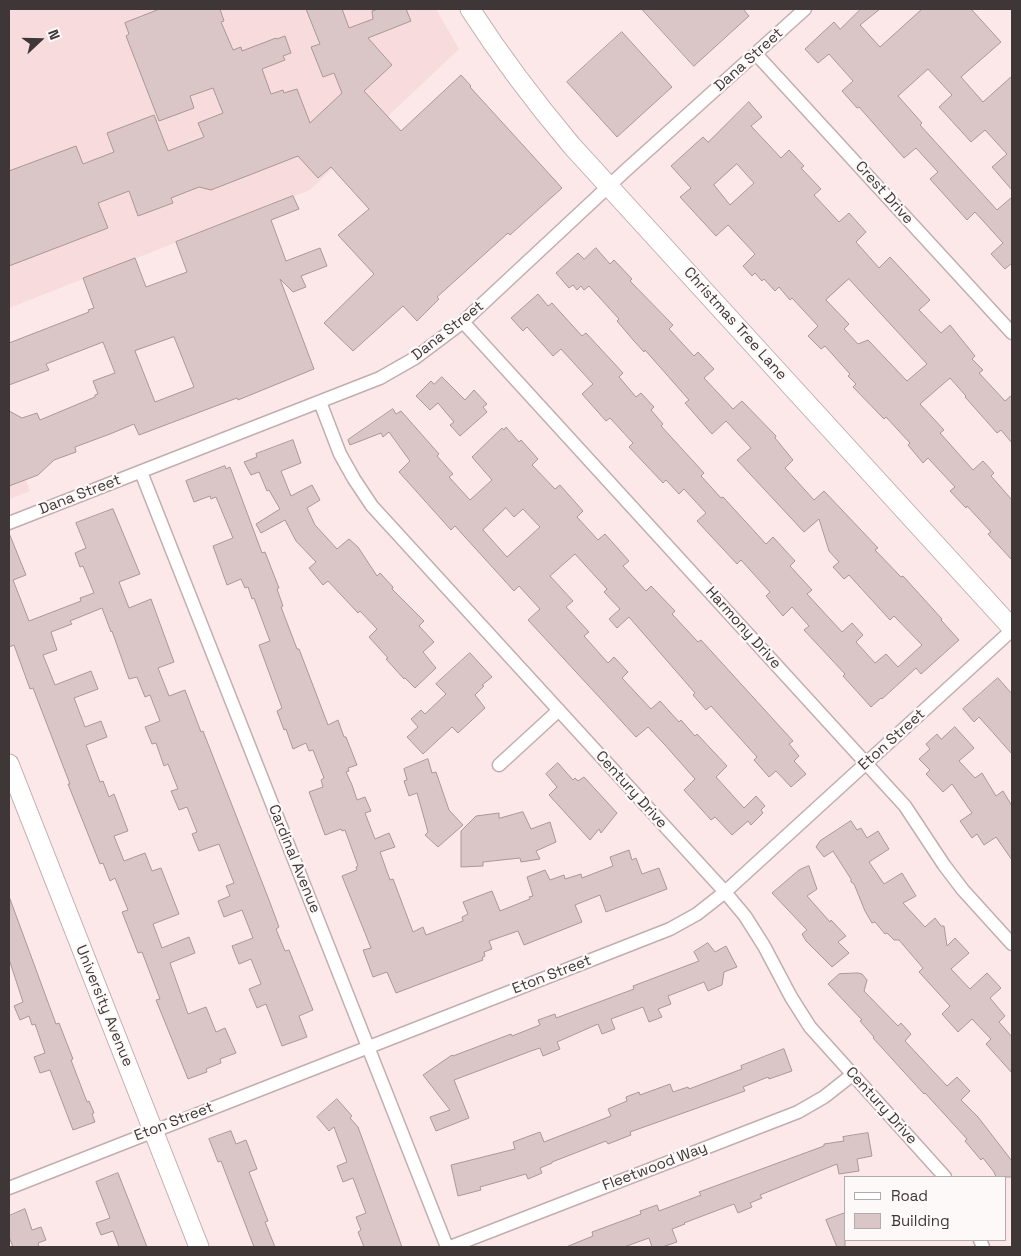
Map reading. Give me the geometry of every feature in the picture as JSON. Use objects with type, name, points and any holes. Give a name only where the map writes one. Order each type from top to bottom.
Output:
[{"type":"street","name":"Christmas Tree Lane","points":[[470,9],[539,106],[572,146],[1012,629]]},
{"type":"street","name":"Dana Street","points":[[9,523],[380,378],[415,358],[463,322],[805,9]]},
{"type":"street","name":"Crest Drive","points":[[756,54],[1012,333]]},
{"type":"street","name":"Harmony Drive","points":[[463,322],[905,806],[962,890],[1012,944]]},
{"type":"street","name":"Century Drive","points":[[320,402],[340,454],[372,506],[725,892],[745,916],[764,946],[790,997],[810,1027],[945,1176]]},
{"type":"street","name":"Cardinal Avenue","points":[[141,472],[449,1247]]},
{"type":"street","name":"Eton Street","points":[[9,1188],[670,929],[697,914],[725,892],[1012,629]]},
{"type":"street","points":[[499,765],[559,710]]},
{"type":"street","name":"University Avenue","points":[[9,764],[200,1247]]},
{"type":"street","name":"Fleetwood Way","points":[[449,1247],[798,1112],[824,1097],[852,1075]]},
{"type":"shaded area","points":[[9,9],[436,9],[459,49],[310,190],[9,308]]},
{"type":"shaded area","points":[[9,437],[30,491],[9,499]]},
{"type":"building","points":[[160,9],[220,9],[224,21],[221,22],[233,50],[241,47],[242,51],[285,36],[291,53],[283,56],[285,60],[262,69],[271,94],[283,90],[284,93],[297,89],[310,123],[342,93],[334,73],[323,77],[311,47],[320,44],[306,9],[342,9],[349,28],[373,19],[372,11],[379,9],[406,9],[411,21],[368,38],[392,65],[364,91],[401,131],[461,75],[562,188],[510,235],[508,233],[437,297],[439,299],[417,321],[403,306],[353,351],[324,323],[374,274],[338,235],[369,209],[331,167],[318,178],[298,156],[211,190],[199,187],[171,198],[173,203],[138,216],[129,191],[98,203],[108,228],[9,266],[9,171],[76,146],[83,164],[114,152],[107,133],[154,115],[168,151],[204,137],[198,123],[223,113],[213,88],[190,96],[194,108],[159,121],[126,36],[129,34],[125,23]]},
{"type":"building","points":[[642,9],[743,9],[749,16],[694,66]]},
{"type":"building","points":[[861,9],[880,9],[860,25],[880,47],[922,9],[971,9],[1001,42],[961,77],[983,102],[1012,76],[1012,190],[992,167],[1007,154],[985,130],[971,142],[939,107],[952,95],[928,69],[898,96],[922,123],[920,125],[997,210],[1012,197],[1012,263],[1005,269],[991,254],[1003,243],[975,212],[967,220],[930,179],[938,172],[916,148],[904,158],[859,107],[857,108],[842,91],[853,81],[829,54],[818,63],[805,49],[834,22],[840,29]]},
{"type":"building","points":[[622,32],[672,87],[617,137],[567,82]]},
{"type":"building","points":[[749,102],[762,117],[751,126],[781,158],[789,150],[804,166],[801,168],[821,189],[814,195],[839,222],[849,213],[866,232],[856,242],[879,268],[890,257],[930,300],[919,310],[941,333],[950,325],[975,356],[972,359],[983,370],[979,373],[1005,401],[1012,395],[1012,443],[1001,430],[997,433],[950,378],[920,404],[944,430],[940,433],[973,470],[983,461],[994,473],[991,476],[1012,500],[1012,560],[988,534],[991,532],[950,491],[955,487],[928,458],[923,463],[908,445],[910,443],[886,417],[884,419],[853,387],[856,384],[848,376],[850,374],[825,346],[821,349],[808,336],[818,326],[779,287],[775,291],[764,279],[762,281],[755,273],[752,276],[743,266],[755,254],[728,225],[716,236],[680,197],[691,188],[671,166],[703,137],[708,142]],"holes":[[[737,164],[754,183],[730,205],[714,185]],[[849,279],[927,364],[907,381],[868,340],[858,344],[844,329],[849,324],[826,300]]]},
{"type":"building","points":[[293,196],[299,209],[271,220],[286,261],[320,248],[327,266],[301,276],[306,287],[293,292],[280,279],[314,369],[238,400],[237,398],[139,435],[134,424],[75,447],[76,452],[54,460],[38,475],[9,486],[9,411],[22,418],[37,413],[40,420],[95,397],[98,394],[93,381],[115,373],[103,342],[46,364],[49,370],[9,385],[9,343],[89,312],[88,310],[94,308],[83,278],[135,258],[146,287],[187,272],[176,242]],"holes":[[[174,337],[194,387],[155,402],[135,351]]]},
{"type":"building","points":[[596,248],[610,264],[614,260],[632,279],[630,281],[673,325],[669,329],[694,356],[698,352],[714,369],[704,378],[733,409],[742,401],[776,436],[775,438],[793,460],[785,468],[814,500],[824,491],[878,548],[875,550],[901,577],[903,576],[959,640],[921,674],[916,668],[871,707],[843,676],[845,674],[804,630],[809,626],[792,607],[783,616],[766,596],[770,592],[741,560],[737,564],[697,521],[706,513],[684,489],[679,494],[666,480],[663,483],[629,447],[633,443],[610,418],[606,421],[582,394],[593,384],[561,349],[553,356],[527,327],[523,331],[511,318],[538,294],[548,306],[552,303],[582,336],[586,333],[623,373],[619,377],[636,397],[641,393],[654,407],[651,410],[663,424],[661,426],[704,473],[701,476],[721,498],[723,497],[766,544],[773,537],[795,561],[790,566],[812,590],[807,594],[842,632],[852,623],[863,635],[856,642],[875,663],[886,654],[898,667],[922,645],[894,616],[890,620],[849,575],[844,579],[833,567],[839,562],[829,551],[819,519],[804,532],[737,460],[751,448],[726,421],[712,434],[685,403],[689,400],[645,350],[644,352],[634,341],[617,321],[619,319],[589,286],[584,290],[581,286],[577,290],[573,285],[569,288],[556,273],[578,253],[584,259]]},
{"type":"building","points":[[442,377],[465,400],[474,390],[487,404],[483,407],[487,412],[460,436],[450,425],[454,422],[438,403],[430,410],[416,396],[431,381],[434,384]]},
{"type":"building","points":[[393,409],[396,414],[401,411],[439,454],[437,456],[453,474],[449,477],[470,500],[492,480],[472,457],[502,428],[504,430],[506,427],[538,459],[532,465],[555,489],[560,485],[583,511],[577,517],[598,540],[605,534],[629,561],[623,566],[646,591],[651,586],[675,611],[672,614],[698,642],[701,640],[793,741],[789,744],[799,756],[794,761],[806,774],[791,787],[776,771],[769,777],[754,760],[757,757],[711,706],[706,710],[693,695],[695,693],[629,617],[617,628],[609,619],[620,609],[604,592],[607,589],[575,554],[550,576],[573,601],[566,607],[589,632],[584,636],[608,663],[614,657],[628,672],[622,678],[651,709],[660,701],[679,722],[681,720],[695,736],[697,734],[727,766],[716,777],[744,808],[756,796],[765,806],[761,810],[763,813],[751,825],[748,821],[732,835],[715,817],[711,820],[684,790],[695,779],[665,745],[648,727],[636,737],[528,620],[540,609],[519,586],[514,591],[455,526],[451,530],[399,472],[410,461],[389,432],[383,437],[381,433],[350,445],[348,440]],"holes":[[[506,508],[514,517],[523,509],[540,527],[507,557],[483,530]]]},
{"type":"building","points":[[293,440],[301,463],[281,471],[291,496],[312,485],[320,500],[307,508],[315,525],[337,549],[349,539],[358,547],[377,576],[380,573],[393,587],[392,589],[424,621],[419,626],[434,642],[423,652],[436,668],[415,688],[404,679],[369,637],[377,629],[360,611],[358,613],[328,581],[323,585],[309,568],[316,562],[296,541],[285,520],[261,533],[256,524],[280,509],[269,490],[267,491],[259,472],[251,475],[244,462],[257,457],[256,454]]},
{"type":"building","points":[[225,466],[226,469],[230,467],[262,553],[265,552],[279,588],[277,589],[283,606],[281,607],[328,725],[338,720],[344,737],[346,737],[357,765],[348,768],[349,771],[346,772],[357,800],[365,797],[371,811],[365,813],[375,839],[389,833],[395,847],[380,852],[390,880],[393,879],[413,932],[423,927],[426,935],[463,921],[462,917],[468,914],[463,902],[492,891],[500,911],[533,896],[527,877],[545,870],[550,880],[564,875],[565,879],[581,874],[582,878],[613,866],[610,857],[629,850],[632,860],[636,858],[642,874],[659,868],[667,889],[606,912],[600,895],[575,905],[582,922],[524,945],[518,931],[489,941],[492,949],[484,952],[483,960],[396,993],[387,972],[373,977],[363,950],[371,948],[342,876],[357,870],[356,867],[358,866],[345,830],[342,831],[341,829],[325,835],[309,792],[323,787],[321,780],[324,778],[313,750],[309,751],[306,743],[293,749],[286,729],[284,730],[277,711],[282,708],[259,645],[270,641],[254,598],[252,599],[248,587],[245,588],[241,579],[227,585],[213,546],[233,538],[216,497],[211,499],[210,496],[194,502],[186,481]]},
{"type":"building","points":[[113,509],[140,574],[119,582],[129,608],[151,599],[174,662],[158,668],[169,696],[185,690],[269,900],[279,927],[276,929],[285,951],[289,950],[313,1010],[299,1016],[307,1037],[282,1046],[266,1004],[257,1008],[249,989],[261,984],[251,959],[239,964],[232,946],[253,938],[242,910],[224,917],[218,901],[230,896],[226,886],[234,883],[219,844],[199,851],[192,834],[197,832],[187,807],[179,810],[171,791],[178,789],[168,764],[164,766],[156,743],[152,744],[145,727],[160,721],[150,695],[145,697],[137,677],[129,679],[102,608],[70,621],[72,624],[51,632],[57,650],[43,655],[55,685],[91,671],[98,689],[74,698],[85,727],[101,721],[107,737],[86,745],[100,782],[103,781],[109,797],[114,794],[128,831],[114,836],[124,861],[145,853],[152,871],[161,868],[179,914],[153,924],[162,948],[189,937],[195,953],[170,963],[188,1014],[206,1007],[216,1032],[225,1028],[236,1053],[220,1059],[221,1063],[206,1069],[207,1072],[188,1079],[156,1000],[160,999],[142,952],[138,953],[122,912],[128,910],[115,878],[110,881],[103,863],[100,864],[33,688],[30,689],[14,645],[9,647],[9,533],[26,575],[13,580],[29,621],[81,601],[80,598],[94,593],[83,566],[80,567],[75,553],[86,548],[76,523]]},
{"type":"building","points":[[470,653],[492,677],[482,685],[484,686],[475,695],[485,708],[458,733],[452,727],[423,754],[407,737],[418,727],[411,719],[421,710],[425,714],[446,694],[436,684]]},
{"type":"building","points":[[998,678],[1012,694],[1012,754],[979,717],[974,722],[963,709]]},
{"type":"building","points":[[955,727],[974,748],[959,761],[975,778],[982,773],[996,796],[1003,791],[1012,806],[1012,860],[996,837],[984,845],[977,834],[972,838],[960,821],[972,813],[952,784],[943,792],[926,774],[930,770],[919,759],[930,749],[926,744],[937,734],[941,739]]},
{"type":"building","points":[[428,759],[432,773],[436,772],[449,810],[463,825],[438,847],[425,835],[428,832],[417,793],[409,796],[404,781],[407,780],[404,769]]},
{"type":"building","points":[[558,763],[573,780],[575,778],[578,781],[584,777],[617,813],[601,833],[599,829],[590,840],[549,795],[557,787],[546,774]]},
{"type":"building","points":[[523,812],[531,829],[550,822],[556,842],[536,851],[540,859],[521,862],[520,858],[483,862],[483,866],[461,867],[461,831],[476,816],[499,813],[499,818]]},
{"type":"building","points":[[851,821],[857,830],[861,828],[867,838],[878,831],[889,849],[869,862],[884,884],[902,873],[916,896],[903,903],[925,927],[935,918],[941,926],[944,926],[947,946],[955,938],[969,953],[951,969],[970,989],[987,973],[1001,988],[990,998],[1005,1016],[999,1022],[1012,1037],[1012,1073],[986,1044],[991,1039],[972,1019],[958,1032],[942,1014],[950,1006],[919,972],[923,968],[899,940],[894,940],[887,933],[885,934],[875,922],[872,923],[854,884],[833,851],[824,857],[816,847],[820,841]]},
{"type":"building","points":[[809,866],[817,889],[807,896],[830,922],[831,920],[846,936],[838,942],[849,953],[832,967],[806,941],[802,934],[807,930],[772,893],[799,870]]},
{"type":"building","points":[[10,899],[56,1024],[59,1023],[87,1102],[89,1101],[94,1113],[92,1114],[95,1122],[73,1130],[50,1070],[40,1073],[34,1057],[45,1053],[35,1024],[32,1025],[29,1016],[20,1020],[14,1006],[23,1002],[9,959]]},
{"type":"building","points":[[708,943],[715,952],[726,946],[737,967],[724,972],[722,985],[708,991],[704,982],[668,996],[671,1004],[658,1009],[662,1017],[649,1022],[643,1007],[611,1019],[615,1029],[602,1034],[598,1024],[557,1042],[560,1049],[543,1056],[540,1048],[454,1080],[469,1118],[436,1131],[430,1117],[450,1110],[423,1075],[452,1055],[511,1034],[512,1036],[540,1025],[538,1020],[555,1014],[556,1018],[634,989],[633,986],[699,961],[694,952]]},
{"type":"building","points":[[839,974],[862,974],[867,980],[864,991],[898,1026],[901,1023],[911,1034],[905,1041],[947,1086],[957,1077],[970,1091],[961,1100],[978,1117],[1012,1161],[1012,1177],[996,1176],[983,1158],[981,1160],[965,1141],[967,1139],[873,1038],[860,1021],[862,1020],[828,984]]},
{"type":"building","points":[[784,1049],[792,1071],[769,1079],[768,1077],[743,1087],[745,1091],[630,1132],[631,1135],[608,1144],[606,1141],[552,1162],[540,1168],[542,1173],[528,1179],[526,1174],[480,1187],[481,1190],[458,1196],[451,1165],[515,1149],[513,1142],[540,1132],[544,1142],[611,1116],[608,1109],[627,1101],[626,1097],[639,1092],[640,1095],[670,1084],[673,1092],[688,1087],[689,1089],[742,1069],[741,1066]]},
{"type":"building","points":[[337,1099],[352,1116],[350,1118],[358,1127],[402,1247],[364,1247],[358,1232],[361,1230],[356,1217],[366,1213],[353,1178],[343,1182],[337,1166],[347,1162],[334,1127],[329,1131],[317,1117]]},
{"type":"building","points":[[231,1131],[236,1144],[246,1140],[257,1169],[249,1172],[268,1221],[265,1222],[275,1247],[254,1247],[221,1161],[218,1162],[209,1139]]},
{"type":"building","points":[[868,1133],[872,1156],[857,1159],[859,1171],[839,1174],[837,1164],[760,1195],[762,1198],[750,1203],[752,1207],[738,1213],[734,1204],[684,1223],[672,1229],[677,1242],[662,1247],[652,1247],[649,1238],[624,1247],[566,1247],[593,1236],[592,1232],[641,1214],[640,1211],[657,1205],[659,1211],[701,1195],[699,1192],[824,1146],[824,1144],[844,1141],[843,1137]]},
{"type":"building","points":[[118,1173],[147,1247],[119,1247],[113,1231],[101,1235],[96,1223],[110,1218],[96,1182]]},
{"type":"building","points":[[25,1209],[32,1230],[41,1227],[46,1240],[38,1243],[39,1247],[13,1247],[9,1237],[9,1216]]},
{"type":"building","points":[[844,1213],[845,1247],[837,1247],[826,1220]]}]
